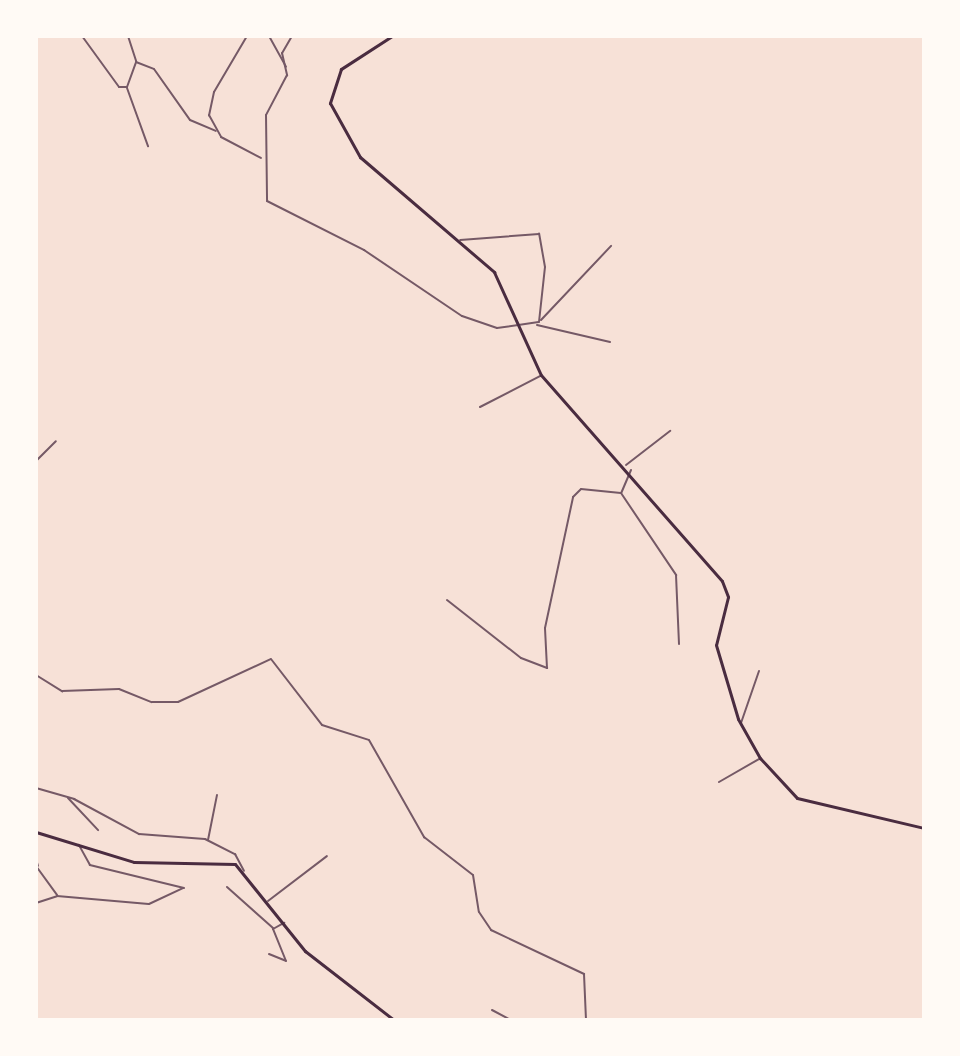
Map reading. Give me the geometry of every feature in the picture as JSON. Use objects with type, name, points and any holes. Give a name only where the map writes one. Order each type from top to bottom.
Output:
[{"type":"main road","points":[[392,36],[341,69],[328,98],[360,157],[494,272],[541,375],[642,482],[726,590],[716,645],[742,728],[760,758],[797,798],[924,828]]},
{"type":"main road","points":[[36,832],[134,862],[218,860],[244,871],[320,964],[394,1020]]},
{"type":"street","points":[[82,36],[126,87],[148,146]]},
{"type":"street","points":[[126,87],[136,62],[128,36]]},
{"type":"street","points":[[216,131],[210,102],[247,36]]},
{"type":"street","points":[[269,36],[287,68]]},
{"type":"street","points":[[292,36],[282,53],[287,68],[266,115],[262,191],[273,206],[364,250],[462,316],[497,328],[535,325],[610,342]]},
{"type":"street","points":[[136,62],[154,69],[190,120],[216,131],[262,158]]},
{"type":"street","points":[[459,241],[539,234],[545,267],[539,322]]},
{"type":"street","points":[[535,325],[571,296],[611,246]]},
{"type":"street","points":[[480,407],[541,375]]},
{"type":"street","points":[[626,465],[670,431]]},
{"type":"street","points":[[36,461],[56,441]]},
{"type":"street","points":[[621,493],[631,470]]},
{"type":"street","points":[[447,600],[521,658],[547,668],[545,628],[573,497],[581,489],[621,493]]},
{"type":"street","points":[[621,493],[676,575],[679,644]]},
{"type":"street","points":[[36,675],[62,691],[119,689],[152,702],[178,702],[271,659],[322,725],[369,740],[424,837],[473,875],[479,912],[491,930],[584,974],[586,1020]]},
{"type":"street","points":[[742,728],[759,671]]},
{"type":"street","points":[[719,782],[760,758]]},
{"type":"street","points":[[36,788],[68,797],[139,834],[208,841],[235,854],[244,871]]},
{"type":"street","points":[[208,841],[217,795]]},
{"type":"street","points":[[68,797],[98,830]]},
{"type":"street","points":[[36,903],[57,896],[149,904],[184,888],[90,865],[79,845]]},
{"type":"street","points":[[268,901],[327,856]]},
{"type":"street","points":[[36,859],[37,867],[57,896]]},
{"type":"street","points":[[227,887],[273,929],[286,961],[269,954]]},
{"type":"street","points":[[273,929],[284,923]]},
{"type":"street","points":[[492,1010],[511,1020]]}]
